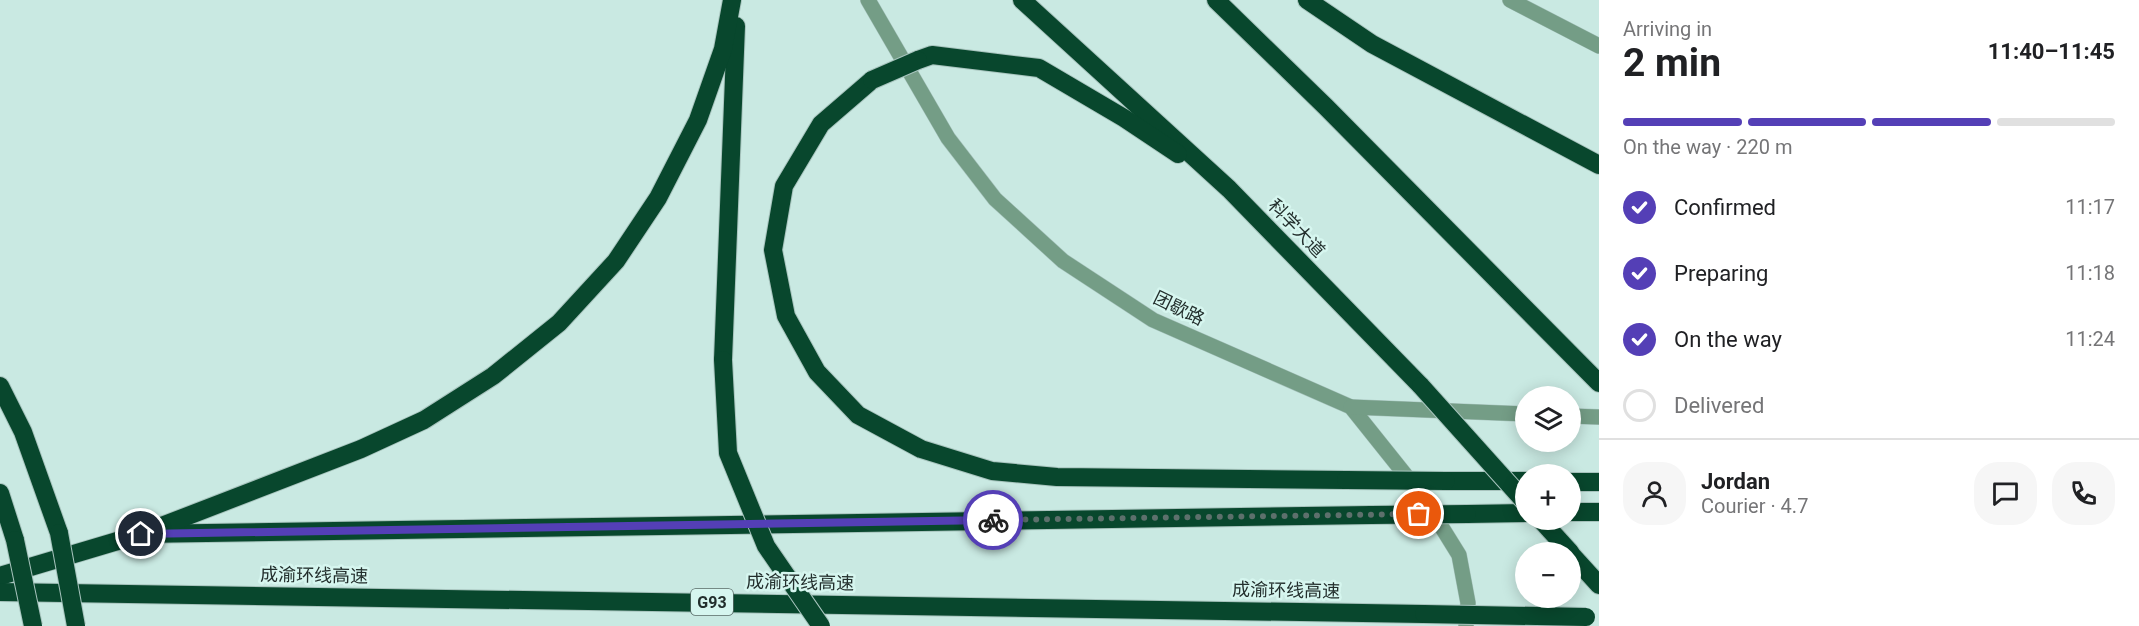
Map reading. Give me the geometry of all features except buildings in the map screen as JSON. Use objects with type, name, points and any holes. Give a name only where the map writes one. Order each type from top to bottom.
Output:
[{"type":"highway","points":[[0,576],[141,534],[361,450],[424,420],[493,376],[560,323],[616,261],[658,198],[698,120],[723,49],[732,0]]},
{"type":"highway","points":[[737,0],[723,360],[728,453],[766,546],[821,626]]},
{"type":"highway","name":"科学大道","points":[[1022,0],[1229,189],[1421,386],[1515,491]]},
{"type":"highway","points":[[1216,0],[1599,383]]},
{"type":"highway","points":[[1307,0],[1372,44],[1599,165]]},
{"type":"highway","points":[[1229,189],[1124,118],[1039,69],[932,55],[872,80],[821,124],[784,186],[773,250],[786,316],[817,372],[858,415],[921,449],[992,471],[1057,477],[1515,482]]},
{"type":"highway","points":[[0,386],[23,432],[59,533],[76,626]]},
{"type":"highway","points":[[1581,482],[1599,482]]},
{"type":"highway","points":[[0,493],[15,540],[33,626]]},
{"type":"highway","points":[[1581,512],[1599,512]]},
{"type":"highway","points":[[141,534],[1515,513]]},
{"type":"highway","points":[[1550,530],[1560,542]]},
{"type":"highway","points":[[1581,565],[1599,585]]},
{"type":"highway","name":"成渝环线高速","points":[[0,592],[1593,617]]},
{"type":"street","name":"团歇路","points":[[868,0],[948,138],[995,199],[1063,261],[1153,320],[1351,407],[1424,497],[1459,555],[1468,603],[1466,626]]},
{"type":"street","points":[[1510,0],[1599,46]]},
{"type":"street","points":[[1351,407],[1515,414]]},
{"type":"street","points":[[1581,416],[1599,417]]},
{"type":"way so far","points":[[993,520],[1419,514]]},
{"type":"route","points":[[141,534],[993,520]]}]
